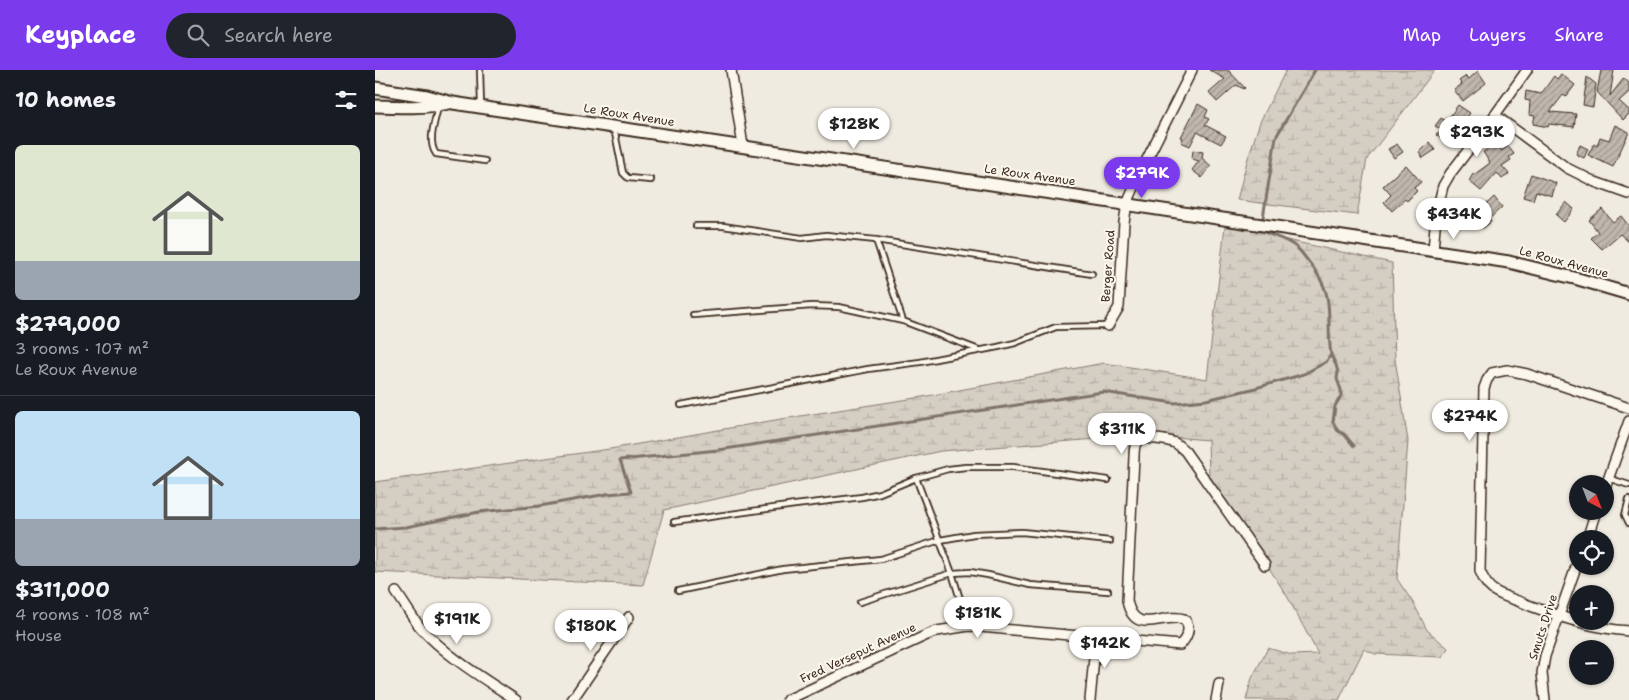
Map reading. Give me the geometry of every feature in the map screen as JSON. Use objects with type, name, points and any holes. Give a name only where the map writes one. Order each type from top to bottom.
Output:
[{"type":"main road","name":"Le Roux Avenue","points":[[375,88],[427,96],[453,103],[1509,262],[1577,278],[1629,294]]},
{"type":"main road","name":"Le Roux Avenue","points":[[375,106],[404,108],[453,103]]},
{"type":"street","points":[[731,70],[743,146]]},
{"type":"street","name":"Berger Road","points":[[1108,326],[1119,308],[1123,222],[1127,204],[1142,168],[1192,70]]},
{"type":"street","points":[[1433,250],[1443,186],[1449,174],[1527,70]]},
{"type":"street","points":[[1495,115],[1567,168],[1595,182],[1629,194]]},
{"type":"street","points":[[1629,408],[1527,374],[1507,370],[1492,372],[1484,388],[1480,571],[1488,585],[1497,592],[1559,616],[1605,629],[1629,631]]},
{"type":"street","points":[[1609,475],[1629,421]]},
{"type":"street","name":"Fred Verseput Avenue","points":[[787,700],[937,630],[969,626],[1180,645],[1186,638],[1188,631],[1188,625],[1184,619],[1176,618],[1144,622],[1133,615],[1127,601],[1134,457],[1135,445],[1138,441],[1146,439],[1165,440],[1178,445],[1185,451],[1265,565]]},
{"type":"street","name":"Smuts Drive","points":[[1545,700],[1542,682],[1543,664],[1573,575]]},
{"type":"street","points":[[396,592],[419,626],[434,641],[452,656],[516,700]]},
{"type":"street","points":[[572,700],[629,617]]},
{"type":"street","points":[[1090,700],[1096,637]]},
{"type":"street","points":[[1216,700],[1219,684]]},
{"type":"lane","points":[[480,70],[481,107]]},
{"type":"lane","points":[[438,106],[431,142],[436,154],[485,160]]},
{"type":"lane","points":[[614,127],[623,173],[628,178],[651,180]]},
{"type":"lane","points":[[696,226],[723,226],[802,238],[826,235],[876,240],[1092,274]]},
{"type":"lane","points":[[876,240],[903,321]]},
{"type":"lane","points":[[693,315],[825,306],[839,307],[903,321],[981,350]]},
{"type":"lane","points":[[681,405],[1015,343],[1056,327],[1108,326]]},
{"type":"lane","points":[[674,522],[862,497],[880,493],[916,478],[955,468],[999,466],[1108,480]]},
{"type":"lane","points":[[916,478],[952,573],[969,626]]},
{"type":"lane","points":[[1614,480],[1629,485]]},
{"type":"lane","points":[[1629,499],[1625,515],[1629,522]]},
{"type":"lane","points":[[679,591],[783,569],[881,559],[940,540],[989,532],[1022,532],[1110,541]]},
{"type":"lane","points":[[859,602],[952,573],[970,572],[1030,585],[1108,591]]},
{"type":"green space","points":[[1286,70],[1435,70],[1367,159],[1357,215],[1237,200],[1260,122]]},
{"type":"green space","points":[[1225,226],[1250,229],[1278,238],[1392,263],[1395,359],[1408,441],[1397,579],[1414,604],[1427,630],[1448,648],[1442,657],[1375,654],[1364,649],[1339,700],[1246,700],[1252,678],[1268,648],[1292,655],[1318,654],[1287,596],[1209,475],[1208,440],[1150,435],[941,451],[664,510],[643,585],[375,572],[375,482],[610,449],[922,397],[1104,363],[1207,379]]},
{"type":"building","points":[[1209,70],[1228,70],[1245,88],[1236,85],[1217,102],[1209,93],[1225,79]]},
{"type":"building","points":[[1601,70],[1614,70],[1610,96],[1624,78],[1629,83],[1629,92],[1619,101],[1629,110],[1629,114],[1623,120],[1597,92]]},
{"type":"building","points":[[1478,71],[1486,83],[1463,101],[1454,90],[1462,84],[1459,81],[1466,76],[1469,79]]},
{"type":"building","points":[[1561,74],[1575,85],[1566,97],[1563,95],[1550,112],[1576,114],[1574,127],[1549,124],[1548,127],[1533,124],[1535,116],[1529,115],[1530,101],[1525,100],[1526,91],[1541,94],[1554,76],[1557,79]]},
{"type":"building","points":[[1587,77],[1596,84],[1593,107],[1583,105]]},
{"type":"building","points":[[1198,104],[1208,110],[1205,117],[1209,119],[1205,125],[1226,136],[1221,144],[1197,132],[1190,146],[1181,142],[1183,138],[1181,137]]},
{"type":"building","points":[[1458,105],[1470,113],[1448,144],[1436,135],[1443,131],[1435,126],[1441,118],[1446,122]]},
{"type":"building","points":[[1615,125],[1629,132],[1613,167],[1588,155],[1594,144],[1597,146],[1600,137],[1609,140]]},
{"type":"building","points":[[1495,141],[1502,151],[1508,146],[1514,154],[1509,157],[1511,160],[1502,166],[1509,174],[1502,179],[1497,173],[1481,191],[1469,181],[1473,174],[1490,163],[1483,152],[1490,148],[1487,145]]},
{"type":"building","points":[[1429,142],[1435,150],[1423,158],[1419,152]]},
{"type":"building","points":[[1397,144],[1403,152],[1394,158],[1388,149]]},
{"type":"building","points":[[1580,145],[1588,149],[1584,158],[1576,154]]},
{"type":"building","points":[[1193,150],[1203,152],[1202,158],[1211,166],[1202,178],[1192,170],[1199,161],[1192,159]]},
{"type":"building","points":[[1406,165],[1421,182],[1414,188],[1417,191],[1407,201],[1405,199],[1392,211],[1384,202],[1391,195],[1383,186]]},
{"type":"building","points":[[1531,174],[1556,183],[1552,196],[1536,191],[1533,200],[1523,197]]},
{"type":"building","points":[[1494,197],[1502,207],[1489,219],[1491,222],[1483,228],[1474,216]]},
{"type":"building","points":[[1470,201],[1478,211],[1466,222],[1458,212]]},
{"type":"building","points":[[1566,202],[1574,209],[1564,222],[1556,215]]},
{"type":"building","points":[[1602,209],[1613,222],[1621,216],[1629,226],[1629,242],[1620,234],[1602,249],[1591,238],[1598,232],[1589,220]]},
{"type":"waterway","points":[[1262,224],[1276,137],[1315,70]]},
{"type":"waterway","points":[[375,529],[406,527],[479,512],[540,506],[607,494],[631,492],[620,460],[718,450],[1103,392],[1174,403],[1206,400],[1304,374],[1326,362],[1331,355],[1327,296],[1317,274],[1299,250],[1288,242],[1262,230]]},
{"type":"waterway","points":[[1331,355],[1336,365],[1337,379],[1341,390],[1341,396],[1335,406],[1333,422],[1338,431],[1344,434],[1354,446]]}]
